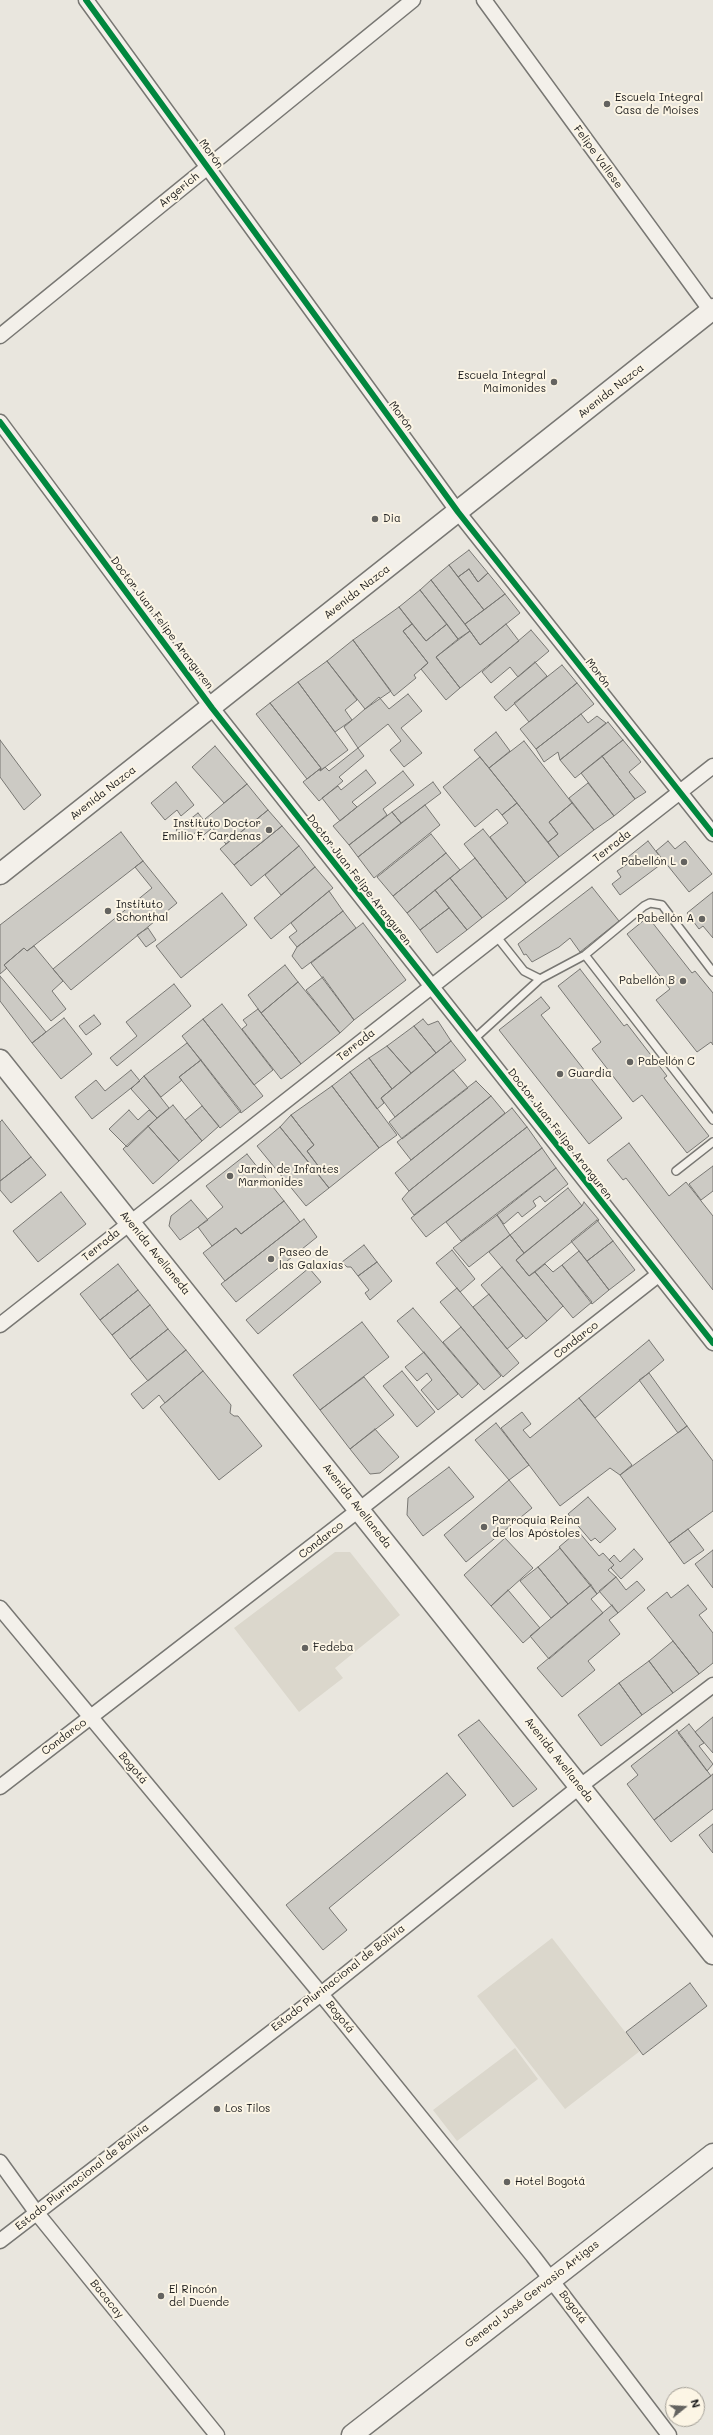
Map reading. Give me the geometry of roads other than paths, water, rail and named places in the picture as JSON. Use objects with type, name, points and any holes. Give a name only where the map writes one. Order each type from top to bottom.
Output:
[{"type":"main road","name":"Avenida Nazca","points":[[0,874],[712,312]]},
{"type":"main road","name":"Avenida Avellaneda","points":[[0,1060],[360,1509],[713,1954]]},
{"type":"main road","name":"General José Gervasio Artigas","points":[[352,2435],[551,2278],[713,2154]]},
{"type":"street","name":"Morón","points":[[86,0],[458,512],[713,834]]},
{"type":"street","name":"Argerich","points":[[0,336],[413,0]]},
{"type":"street","name":"Felipe Vallese","points":[[484,0],[712,312]]},
{"type":"street","name":"Doctor Juan Felipe Aranguren","points":[[0,422],[212,708],[430,987],[713,1343]]},
{"type":"street","name":"Terrada","points":[[0,1325],[430,987],[681,793],[713,766]]},
{"type":"street","name":"Condarco","points":[[0,1787],[360,1509],[658,1275]]},
{"type":"street","name":"Bogotá","points":[[0,1608],[321,1994],[551,2278],[669,2435]]},
{"type":"street","name":"Estado Plurinacional de Bolivia","points":[[0,2241],[321,1994],[579,1787],[713,1685]]},
{"type":"street","name":"Bacacay","points":[[0,2162],[36,2212],[217,2435]]},
{"type":"lane","points":[[473,1040],[540,980],[585,955],[644,906],[650,903],[662,905],[713,972]]},
{"type":"lane","points":[[496,936],[524,971],[540,980]]},
{"type":"lane","points":[[585,955],[713,1120]]},
{"type":"lane","points":[[676,1171],[713,1142]]},
{"type":"place","name":"Escuela Integral Casa de Moises","points":[[607,104]]},
{"type":"place","name":"Escuela Integral Maimonides","points":[[554,382]]},
{"type":"place","name":"Dia","points":[[375,519]]},
{"type":"place","name":"Instituto Doctor Emilio F. Cardenas","points":[[269,830]]},
{"type":"place","name":"Pabellón L","points":[[684,862]]},
{"type":"place","name":"Instituto Schonthal","points":[[108,911]]},
{"type":"place","name":"Pabellón A","points":[[702,919]]},
{"type":"place","name":"Pabellón B","points":[[683,981]]},
{"type":"place","name":"Pabellón C","points":[[630,1062]]},
{"type":"place","name":"Guardia","points":[[560,1074]]},
{"type":"place","name":"Jardín de Infantes Marmonides","points":[[230,1176]]},
{"type":"place","name":"Paseo de las Galaxias","points":[[271,1259]]},
{"type":"place","name":"Parroquia Reina de los Apóstoles","points":[[484,1527]]},
{"type":"place","name":"Fedeba","points":[[305,1648]]},
{"type":"place","name":"Los Tilos","points":[[217,2109]]},
{"type":"place","name":"Hotel Bogotá","points":[[507,2182]]},
{"type":"place","name":"El Rincón del Duende","points":[[161,2296]]}]
